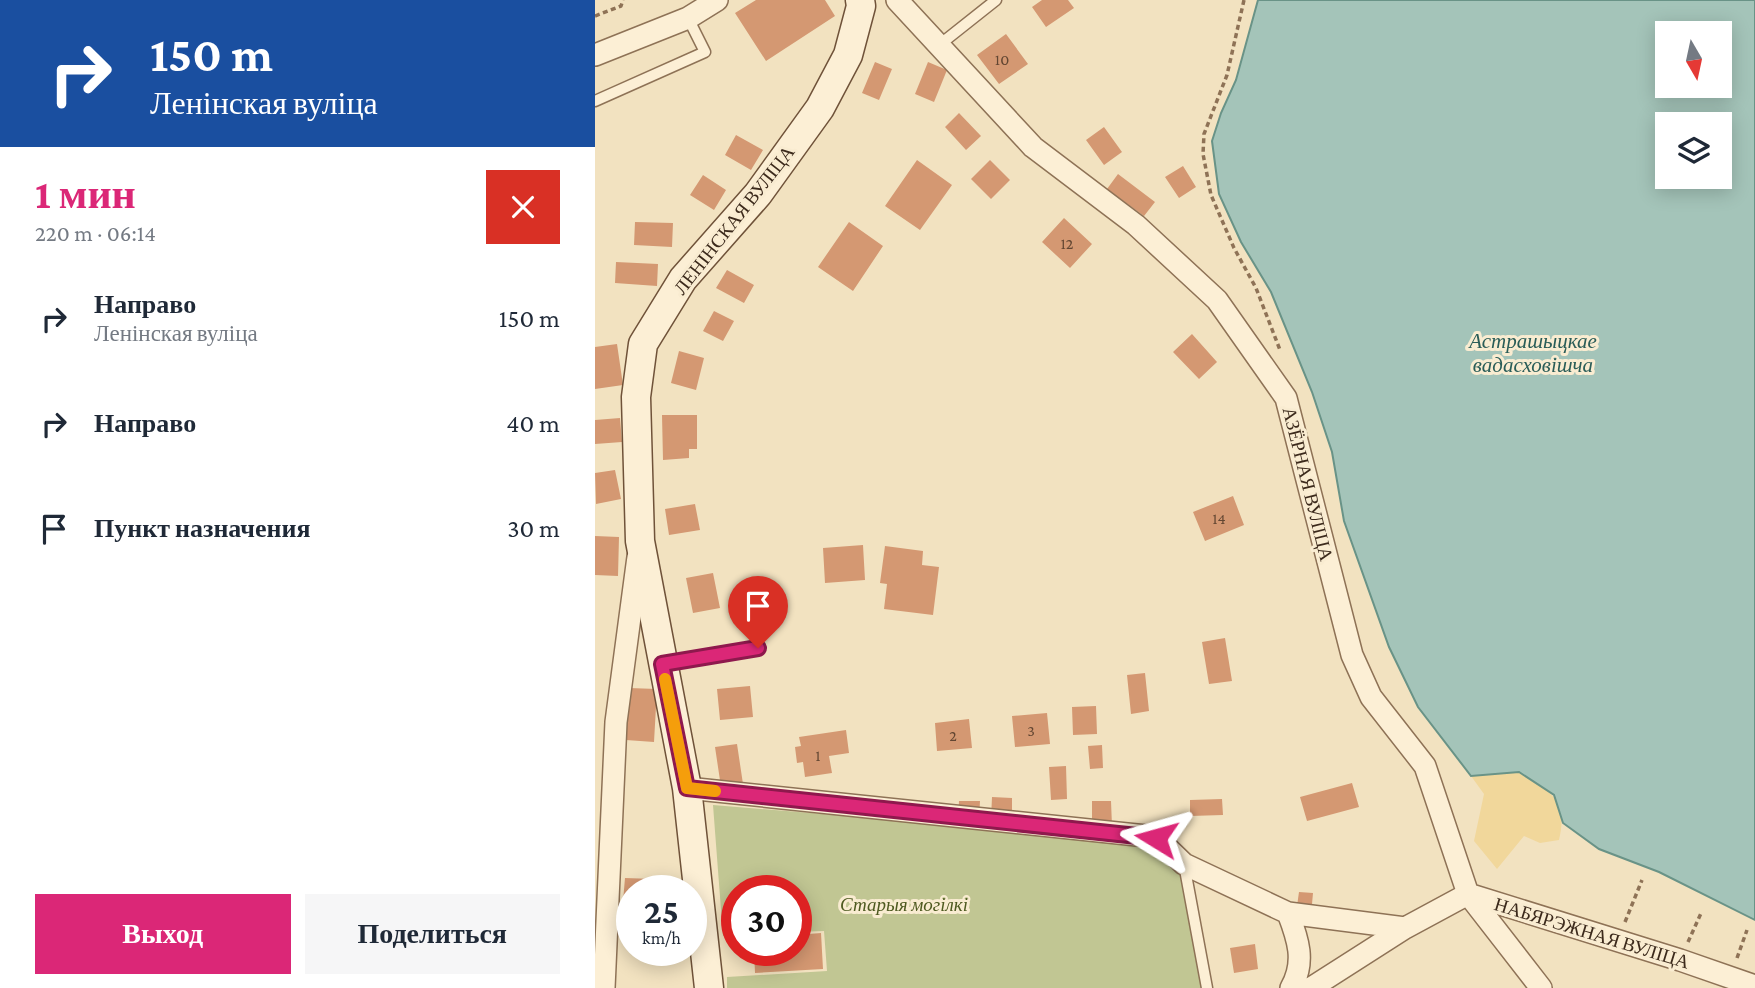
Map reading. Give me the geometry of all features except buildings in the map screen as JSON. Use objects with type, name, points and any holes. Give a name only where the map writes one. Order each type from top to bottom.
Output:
[{"type":"street","points":[[595,55],[688,18],[717,0]]},
{"type":"street","name":"ЛЕНІНСКАЯ ВУЛІЦА","points":[[709,988],[687,788],[640,541],[636,397],[643,344],[683,279],[758,194],[820,108],[848,55],[861,6],[860,0]]},
{"type":"street","name":"АЗЁРНАЯ ВУЛІЦА","points":[[897,0],[1033,147],[1136,225],[1217,300],[1286,398],[1352,656],[1371,696],[1425,766],[1468,894],[1541,988]]},
{"type":"street","points":[[604,988],[616,722],[640,541]]},
{"type":"street","points":[[687,788],[1143,835],[1156,838],[1184,864],[1288,913],[1405,928]]},
{"type":"street","points":[[1311,988],[1405,928],[1468,894]]},
{"type":"street","name":"НАБЯРЭЖНАЯ ВУЛІЦА","points":[[1468,894],[1755,986]]},
{"type":"street","points":[[1288,913],[1298,938],[1301,959],[1291,988]]},
{"type":"lane","points":[[938,46],[996,0]]},
{"type":"lane","points":[[595,102],[705,52],[688,18]]},
{"type":"lane","points":[[662,664],[758,648]]},
{"type":"lane","points":[[1184,864],[1207,988]]},
{"type":"path","points":[[595,16],[621,6],[623,0]]},
{"type":"path","points":[[1244,0],[1227,75],[1203,134],[1203,155],[1211,195],[1234,248],[1256,288],[1280,351]]},
{"type":"path","points":[[1620,941],[1628,909],[1642,880]]},
{"type":"path","points":[[1680,960],[1702,911]]},
{"type":"path","points":[[1730,976],[1747,930]]},
{"type":"sand","points":[[1519,772],[1547,791],[1559,805],[1559,840],[1540,843],[1524,836],[1497,869],[1474,841],[1484,794],[1471,776]]},
{"type":"green space","name":"Старыя могілкі","points":[[713,805],[1152,841],[1170,855],[1181,877],[1202,988],[727,988],[727,977],[827,971],[824,931],[812,931],[812,875],[721,875],[721,910]]},
{"type":"water","name":"Астрашыцкае вадасховішча","points":[[1258,0],[1755,0],[1755,920],[1659,872],[1599,849],[1563,823],[1554,795],[1519,772],[1471,776],[1418,707],[1389,647],[1344,521],[1332,452],[1312,392],[1271,292],[1241,242],[1219,194],[1212,141],[1236,80]]},
{"type":"slow traffic","points":[[665,679],[687,788],[715,791]]},
{"type":"route","points":[[758,648],[662,664],[687,788],[1156,838]]}]
